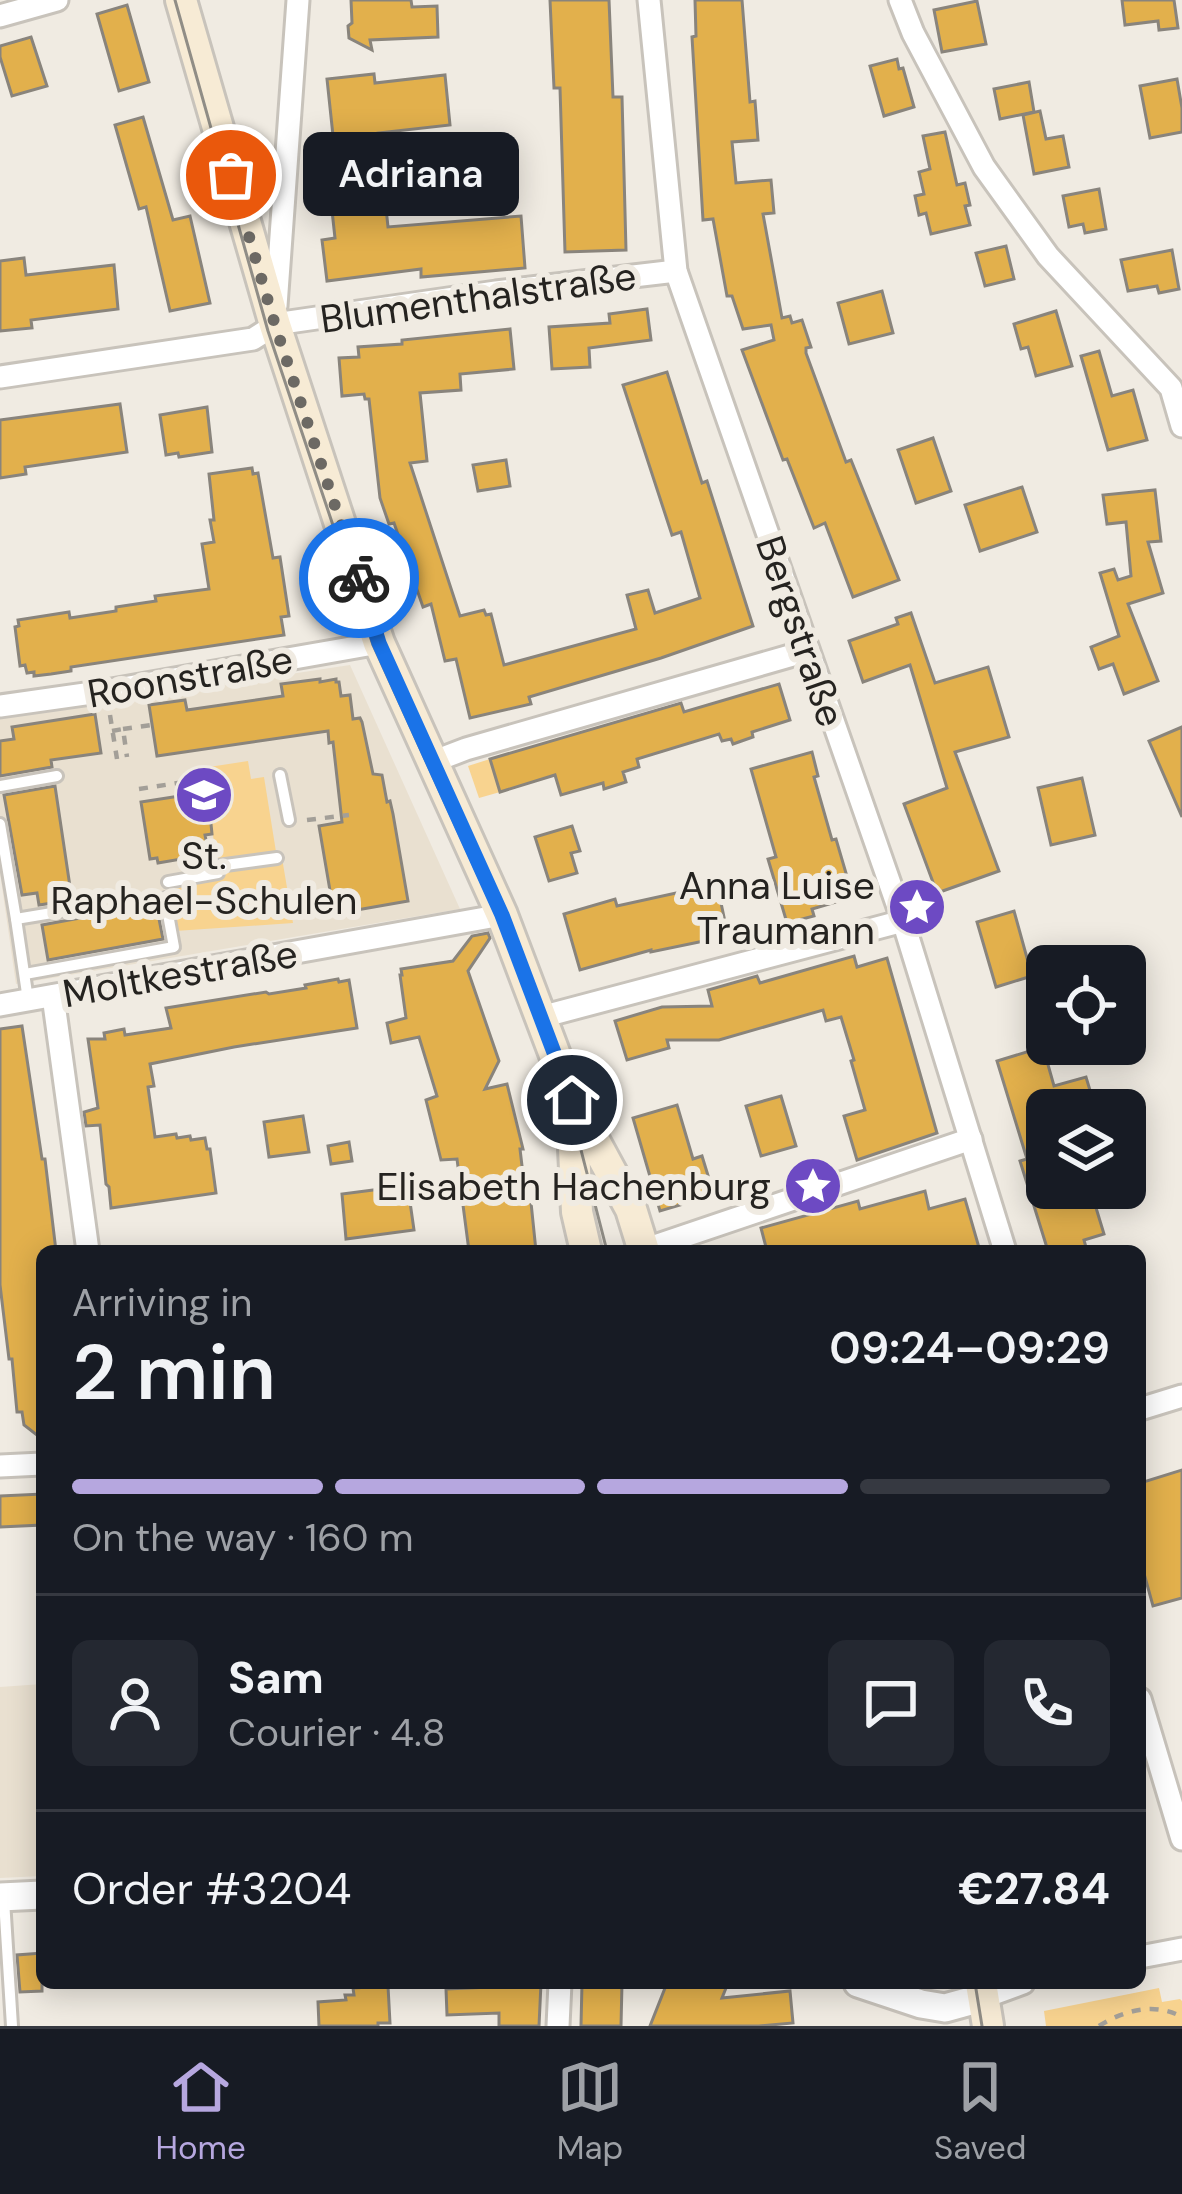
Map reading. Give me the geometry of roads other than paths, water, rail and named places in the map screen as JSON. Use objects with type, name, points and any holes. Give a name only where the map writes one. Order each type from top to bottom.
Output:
[{"type":"main road","points":[[181,0],[275,325],[379,643],[502,915],[572,1100],[632,1209],[641,1245]]},
{"type":"main road","points":[[572,1100],[577,1212],[583,1245]]},
{"type":"street","points":[[0,16],[57,0]]},
{"type":"street","points":[[275,325],[298,0]]},
{"type":"street","name":"Bergstraße","points":[[650,0],[676,271],[903,921],[1003,1245]]},
{"type":"street","points":[[900,0],[984,167],[1048,256],[1171,388],[1182,426]]},
{"type":"street","name":"Blumenthalstraße","points":[[0,377],[253,339],[275,325],[676,271]]},
{"type":"street","name":"Roonstraße","points":[[0,706],[379,643]]},
{"type":"street","points":[[432,762],[807,651]]},
{"type":"street","name":"Moltkestraße","points":[[0,1005],[502,915]]},
{"type":"street","points":[[541,1017],[903,921]]},
{"type":"street","points":[[53,996],[87,1245]]},
{"type":"street","points":[[661,1245],[971,1139]]},
{"type":"street","points":[[1146,1407],[1182,1396]]},
{"type":"street","points":[[0,1466],[36,1464]]},
{"type":"street","points":[[1146,1719],[1182,1839]]},
{"type":"street","points":[[2,1897],[36,1895]]},
{"type":"street","points":[[1146,1956],[1182,1949]]},
{"type":"street","points":[[558,2026],[560,1989]]},
{"type":"street","points":[[876,1989],[945,2008],[985,2002]]},
{"type":"lane","points":[[280,775],[295,820]]},
{"type":"lane","points":[[0,786],[57,776]]},
{"type":"lane","points":[[0,824],[28,1000]]},
{"type":"lane","points":[[168,882],[218,873],[216,866],[277,857]]},
{"type":"lane","points":[[25,974],[174,947],[165,898]]},
{"type":"lane","points":[[16,919],[88,908]]},
{"type":"lane","points":[[2,1897],[12,2026]]},
{"type":"tram line","points":[[175,0],[268,331],[373,645],[497,917],[537,1018],[573,1119],[605,1245]]},
{"type":"tram line","points":[[976,1989],[982,2026]]},
{"type":"place","name":"Adriana","points":[[231,175]]},
{"type":"place","name":"St. Raphael-Schulen","points":[[204,795]]},
{"type":"place","name":"Anna Luise Traumann","points":[[917,907]]},
{"type":"place","name":"Elisabeth Hachenburg","points":[[813,1186]]}]
